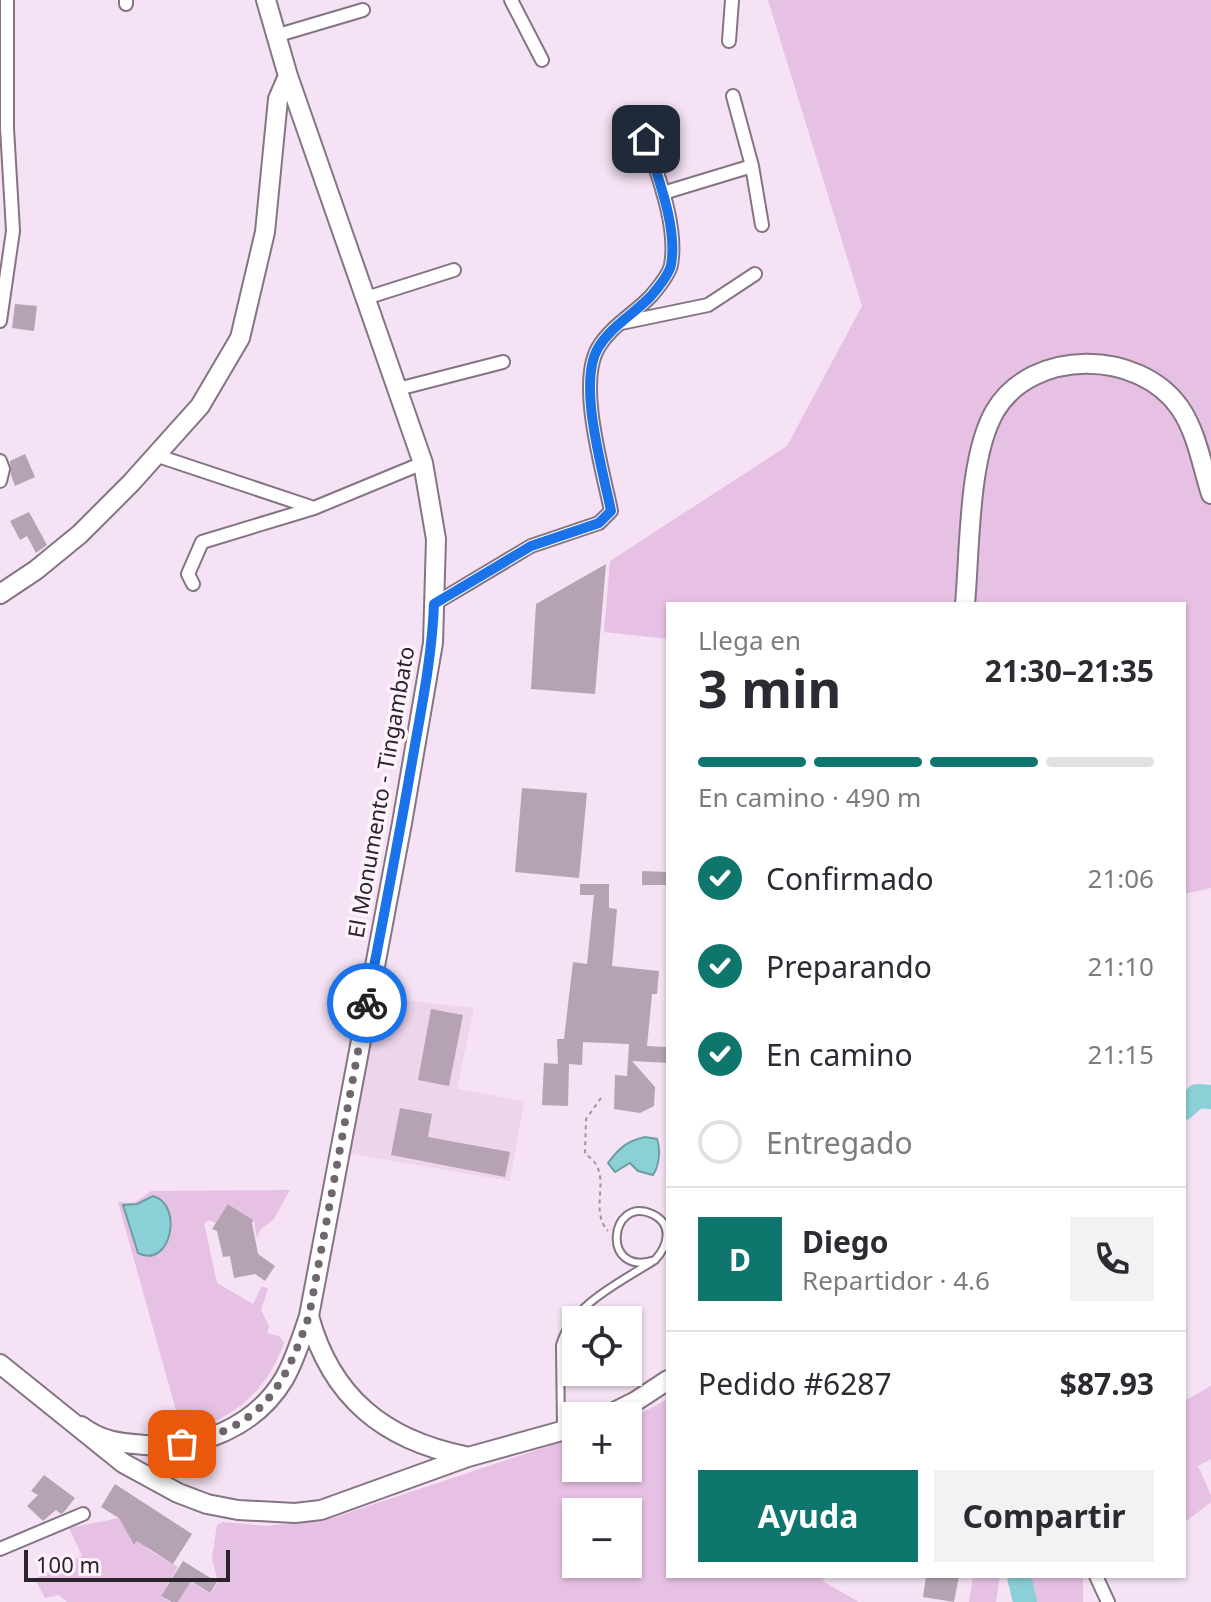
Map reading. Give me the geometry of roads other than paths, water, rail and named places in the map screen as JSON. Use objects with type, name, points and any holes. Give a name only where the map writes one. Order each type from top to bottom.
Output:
[{"type":"main road","name":"El Monumento - Tingambato","points":[[81,1426],[112,1442],[153,1446],[182,1444],[222,1433],[257,1410],[283,1381],[309,1316],[433,643],[436,539],[423,463],[288,76],[266,0]]},
{"type":"main road","points":[[0,594],[80,534],[123,492],[200,406],[240,338],[265,232],[278,99],[288,76]]},
{"type":"main road","points":[[965,602],[980,449],[995,411],[1017,387],[1043,370],[1078,364],[1113,367],[1138,374],[1164,391],[1180,408],[1194,439],[1211,494]]},
{"type":"main road","points":[[309,1316],[330,1369],[365,1411],[408,1440],[468,1457]]},
{"type":"main road","points":[[0,1364],[81,1426],[123,1463],[165,1487],[207,1504],[267,1512],[321,1510],[468,1457],[562,1431]]},
{"type":"main road","points":[[634,1402],[666,1381]]},
{"type":"street","points":[[0,321],[13,231],[7,128],[7,0]]},
{"type":"street","points":[[511,0],[542,60]]},
{"type":"street","points":[[729,41],[732,0]]},
{"type":"street","points":[[275,36],[363,10]]},
{"type":"street","points":[[733,96],[752,166],[762,225]]},
{"type":"street","points":[[434,604],[531,546],[599,523],[611,511],[588,393],[597,349],[619,323],[651,296],[671,268],[671,238],[663,193],[646,139]]},
{"type":"street","points":[[663,193],[752,166]]},
{"type":"street","points":[[366,298],[454,270]]},
{"type":"street","points":[[619,323],[708,305],[755,274]]},
{"type":"street","points":[[398,389],[503,362]]},
{"type":"street","points":[[155,455],[314,508]]},
{"type":"street","points":[[0,461],[3,474],[0,481]]},
{"type":"street","points":[[193,584],[188,574],[202,542],[314,508],[423,463]]},
{"type":"street","points":[[0,1549],[83,1514]]},
{"type":"street","points":[[1097,1578],[1108,1602]]},
{"type":"lane","points":[[655,1260],[644,1264],[632,1262],[623,1256],[615,1235],[620,1222],[630,1214],[643,1211],[656,1216],[666,1229]]},
{"type":"lane","points":[[565,1402],[560,1345],[563,1333],[589,1303],[655,1260],[666,1244]]},
{"type":"water","points":[[645,1137],[657,1139],[658,1143],[659,1158],[653,1175],[638,1171],[630,1163],[615,1172],[608,1163],[616,1153],[628,1143]]},
{"type":"water","points":[[153,1196],[163,1201],[171,1222],[165,1245],[149,1256],[138,1253],[123,1205],[137,1204]]},
{"type":"waterway","points":[[1186,1106],[1197,1096],[1211,1097]]},
{"type":"waterway","points":[[1019,1578],[1025,1602]]}]
